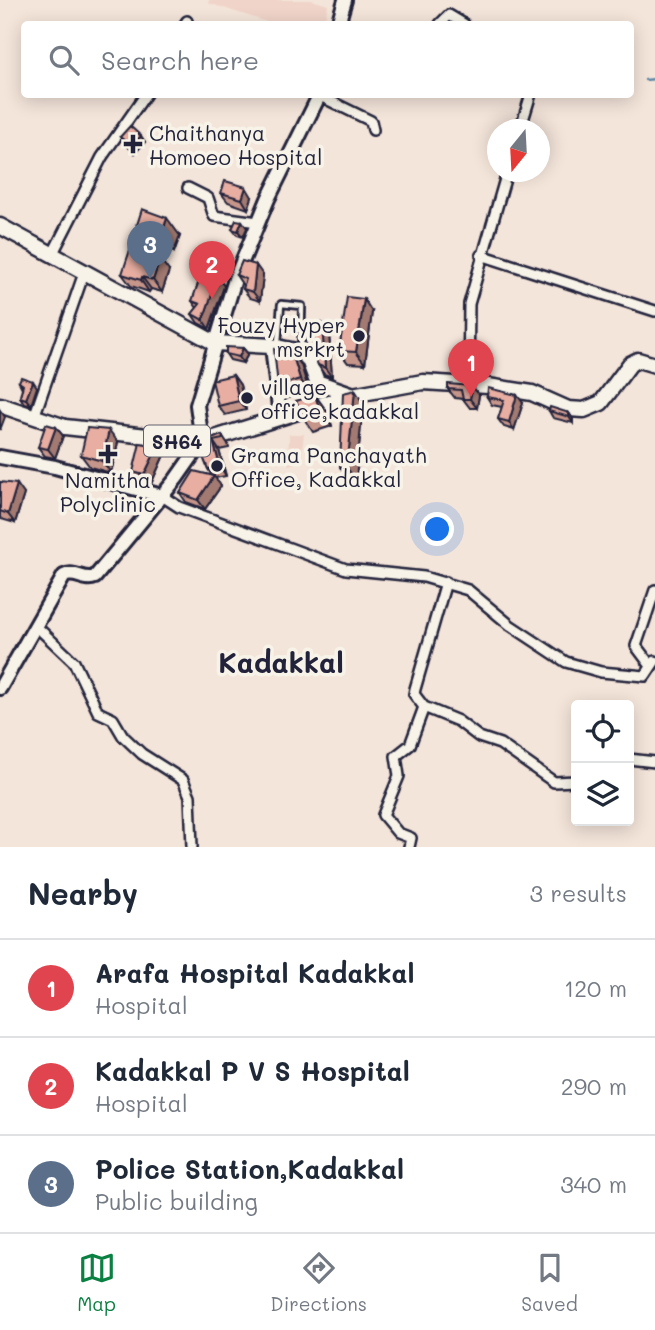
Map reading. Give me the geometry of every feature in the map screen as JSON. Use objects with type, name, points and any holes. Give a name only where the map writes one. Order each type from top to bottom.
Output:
[{"type":"main road","points":[[0,226],[215,343],[274,347],[301,352],[309,360],[317,382],[352,395]]},
{"type":"main road","name":"SH64","points":[[0,404],[65,427],[109,434],[202,442],[352,395],[423,382],[468,384],[532,393],[568,409],[584,410],[601,403],[630,364],[638,360],[655,365]]},
{"type":"street","points":[[339,21],[345,0]]},
{"type":"street","points":[[443,21],[449,15],[459,21]]},
{"type":"street","points":[[53,253],[102,157],[143,98]]},
{"type":"street","points":[[0,688],[64,576],[72,573],[87,579],[95,577],[162,496],[202,442],[197,404],[234,279],[258,222],[319,98]]},
{"type":"street","points":[[326,98],[371,121],[373,130]]},
{"type":"street","points":[[523,119],[530,98]]},
{"type":"street","points":[[468,384],[469,304],[504,182]]},
{"type":"street","points":[[188,188],[208,198],[214,216],[258,222]]},
{"type":"street","points":[[481,255],[655,311]]},
{"type":"street","points":[[34,416],[85,270]]},
{"type":"street","points":[[274,347],[280,417]]},
{"type":"street","points":[[0,457],[80,473],[162,496],[179,507],[346,569],[415,575],[446,582],[476,594],[510,625],[566,662],[590,670],[645,676],[653,663],[636,646],[655,590]]},
{"type":"street","points":[[446,582],[414,694],[424,707],[458,721],[479,737],[500,744],[554,782],[571,781]]},
{"type":"street","points":[[36,626],[74,662],[98,712],[113,719],[122,736],[142,754],[183,779],[190,796],[195,846]]},
{"type":"street","points":[[409,847],[411,838],[398,833],[383,818],[399,776],[396,755],[410,745],[424,707]]},
{"type":"street","points":[[634,760],[655,762]]},
{"type":"lane","points":[[274,347],[281,304],[302,306],[301,352]]},
{"type":"shaded area","points":[[209,0],[312,0],[328,5],[325,21],[264,21],[208,3]]},
{"type":"shaded area","points":[[289,434],[304,434],[301,462],[288,465]]},
{"type":"building","points":[[130,126],[141,136],[131,146],[120,137]]},
{"type":"building","points":[[225,181],[246,187],[242,199],[221,193]]},
{"type":"building","points":[[142,209],[167,218],[162,234],[137,225]]},
{"type":"building","points":[[236,220],[242,221],[238,231],[232,229]]},
{"type":"building","points":[[213,247],[224,251],[220,262],[208,258]]},
{"type":"building","points":[[130,250],[160,259],[153,280],[142,277],[141,280],[122,274]]},
{"type":"building","points":[[242,261],[256,265],[253,292],[243,289],[246,279],[236,275]]},
{"type":"building","points":[[202,272],[218,277],[203,320],[192,314],[200,304],[192,301]]},
{"type":"building","points":[[347,297],[364,299],[356,352],[339,351]]},
{"type":"building","points":[[312,324],[322,324],[325,368],[318,365],[314,356]]},
{"type":"building","points":[[226,347],[243,348],[239,357],[226,354]]},
{"type":"building","points":[[282,347],[292,353],[300,379],[278,386],[274,349]]},
{"type":"building","points":[[233,375],[239,401],[218,406],[212,380]]},
{"type":"building","points":[[21,377],[33,381],[26,399],[20,397],[23,385],[19,382]]},
{"type":"building","points":[[448,384],[472,386],[470,399],[463,399],[461,390],[448,389]]},
{"type":"building","points":[[488,388],[517,395],[509,422],[498,419],[504,400],[487,397]]},
{"type":"building","points":[[355,390],[347,468],[340,467],[343,393]]},
{"type":"building","points":[[315,395],[319,408],[301,414],[296,401]]},
{"type":"building","points":[[550,407],[569,413],[569,417],[549,411]]},
{"type":"building","points":[[46,424],[56,427],[48,449],[38,447]]},
{"type":"building","points":[[87,428],[109,430],[102,461],[81,455]]},
{"type":"building","points":[[222,435],[223,439],[213,441],[220,466],[208,469],[198,444]]},
{"type":"building","points":[[140,443],[158,446],[144,475],[133,472]]},
{"type":"building","points":[[194,471],[214,476],[198,500],[180,493]]},
{"type":"building","points":[[0,482],[17,484],[8,514],[0,511]]},
{"type":"waterway","points":[[645,80],[655,79]]},
{"type":"place","name":"Chaithanya Homoeo Hospital","points":[[133,144]]},
{"type":"place","name":"Police Station,Kadakkal","points":[[150,279]]},
{"type":"place","name":"Kadakkal P V S Hospital","points":[[212,299]]},
{"type":"place","name":"Fouzy Hyper msrkrt","points":[[359,336]]},
{"type":"place","name":"Arafa Hospital Kadakkal","points":[[471,397]]},
{"type":"place","name":"village office,kadakkal","points":[[247,398]]},
{"type":"place","name":"Namitha Polyclinic","points":[[108,454]]},
{"type":"place","name":"Grama Panchayath Office, Kadakkal","points":[[217,466]]},
{"type":"district","name":"Kadakkal","points":[[281,662]]}]
